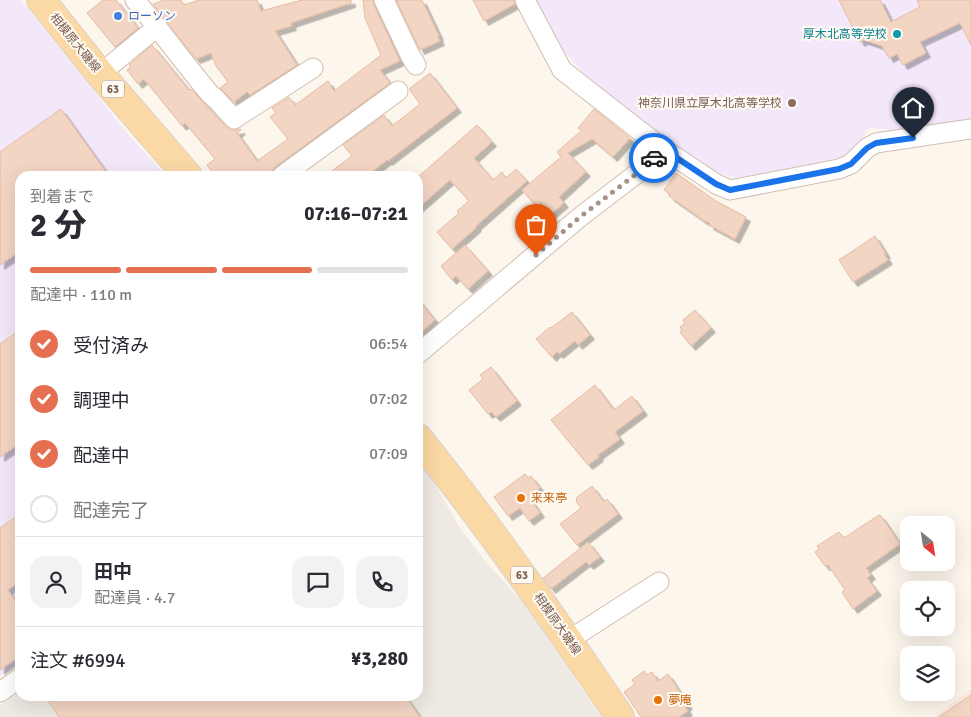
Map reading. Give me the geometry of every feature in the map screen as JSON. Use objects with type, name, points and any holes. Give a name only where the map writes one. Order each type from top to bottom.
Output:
[{"type":"main road","name":"相模原大磯線","points":[[41,0],[100,74],[184,171]]},
{"type":"main road","name":"相模原大磯線","points":[[423,444],[490,530],[620,717]]},
{"type":"street","points":[[136,0],[210,94],[234,118],[313,68]]},
{"type":"street","points":[[384,0],[416,66]]},
{"type":"street","points":[[525,0],[562,70],[662,148],[716,184],[730,190],[839,169],[851,164],[867,148],[876,143],[971,129]]},
{"type":"street","points":[[100,74],[157,27]]},
{"type":"street","points":[[289,171],[398,91]]},
{"type":"street","points":[[423,350],[580,217],[648,165],[662,148]]},
{"type":"street","points":[[568,640],[659,582]]},
{"type":"street","points":[[0,692],[15,682]]},
{"type":"shaded area","points":[[0,0],[21,0],[128,134],[161,171],[15,171],[15,666],[0,676]]},
{"type":"shaded area","name":"神奈川県立厚木北高等学校","points":[[532,0],[971,0],[971,119],[965,124],[901,131],[869,128],[858,144],[843,157],[740,179],[709,171],[660,133],[647,132],[595,87],[550,35]]},
{"type":"shaded area","points":[[423,464],[458,525],[484,560],[523,602],[601,717],[0,717],[0,705],[15,693],[15,701],[423,701]]},
{"type":"shaded area","points":[[971,689],[971,717],[934,717]]},
{"type":"building","points":[[103,0],[116,0],[138,28],[115,47],[87,13]]},
{"type":"building","points":[[164,0],[181,0],[184,5],[199,0],[257,0],[261,11],[302,0],[351,0],[351,3],[291,23],[292,26],[275,31],[297,65],[250,95],[247,92],[234,102],[220,88],[228,82],[216,66],[211,53],[196,59],[153,4]]},
{"type":"building","points":[[363,0],[373,0],[400,61],[380,70],[390,83],[272,171],[211,171],[207,165],[215,159],[185,123],[182,126],[144,79],[138,84],[127,70],[131,67],[129,65],[152,45],[189,90],[191,89],[226,127],[230,130],[241,130],[237,133],[257,161],[288,139],[270,117],[276,113],[272,108],[289,97],[295,105],[328,81],[334,91],[381,55],[365,18]]},
{"type":"building","points":[[396,0],[422,0],[440,41],[420,50]]},
{"type":"building","points":[[473,0],[514,0],[515,4],[484,21]]},
{"type":"building","name":"厚木北高等学校","points":[[839,0],[880,0],[891,22],[920,7],[917,0],[971,0],[971,45],[960,23],[920,42],[926,53],[903,65],[897,54],[889,58],[882,46],[864,40],[860,42]]},
{"type":"building","points":[[430,73],[457,108],[373,171],[332,171],[352,156],[343,145],[384,115],[392,126],[420,104],[409,89]]},
{"type":"building","points":[[61,109],[105,171],[15,171],[15,254],[0,265],[0,152]]},
{"type":"building","points":[[594,109],[630,138],[613,157],[592,139],[568,153],[586,172],[559,197],[564,203],[551,214],[541,203],[537,207],[522,190],[561,157],[557,152],[582,130],[578,128]]},
{"type":"building","points":[[477,125],[492,142],[474,158],[493,180],[502,172],[506,178],[516,169],[527,181],[452,249],[437,232],[459,213],[457,211],[469,201],[450,180],[423,204],[423,173]]},
{"type":"building","points":[[676,173],[716,201],[746,217],[735,239],[709,225],[710,223],[669,196],[670,194],[664,190]]},
{"type":"building","points":[[875,236],[888,260],[853,282],[839,260]]},
{"type":"building","points":[[465,245],[488,271],[468,289],[456,276],[452,280],[441,266]]},
{"type":"building","points":[[423,305],[435,320],[423,331]]},
{"type":"building","points":[[695,310],[711,328],[691,346],[680,332],[682,330],[680,327],[685,323],[683,320]]},
{"type":"building","points":[[572,312],[590,335],[578,345],[575,341],[559,354],[557,352],[552,357],[536,339]]},
{"type":"building","points":[[15,334],[15,446],[0,457],[0,344]]},
{"type":"building","points":[[491,367],[517,401],[496,417],[491,412],[488,414],[469,390],[483,379],[480,375]]},
{"type":"building","points":[[595,385],[614,410],[632,396],[643,411],[615,432],[620,439],[588,465],[551,420]]},
{"type":"building","points":[[525,474],[528,478],[531,476],[540,488],[537,490],[539,493],[531,500],[540,513],[529,521],[520,508],[508,516],[494,497]]},
{"type":"building","points":[[592,486],[604,502],[607,499],[618,514],[577,545],[560,524],[581,508],[576,498]]},
{"type":"building","points":[[879,515],[900,544],[866,568],[871,575],[867,578],[877,591],[853,609],[842,592],[845,590],[828,565],[825,566],[815,552],[819,549],[817,546],[839,532],[844,538]]},
{"type":"building","points":[[15,518],[15,585],[8,590],[15,600],[15,660],[0,670],[0,528]]},
{"type":"building","points":[[588,542],[600,557],[589,565],[586,562],[551,589],[543,578]]},
{"type":"building","points":[[644,671],[647,675],[652,672],[658,681],[668,674],[688,705],[685,707],[688,711],[679,717],[641,717],[624,692],[635,684],[632,680]]},
{"type":"building","points":[[971,695],[971,717],[939,717]]},
{"type":"building","points":[[48,701],[409,701],[420,717],[59,717]]},
{"type":"way so far","points":[[536,255],[580,217],[648,165],[654,158]]},
{"type":"place","name":"ローソン","points":[[118,16]]},
{"type":"place","name":"厚木北高等学校","points":[[897,34]]},
{"type":"place","name":"神奈川県立厚木北高等学校","points":[[792,103]]},
{"type":"place","name":"来来亭","points":[[521,498]]},
{"type":"place","name":"夢庵","points":[[658,700]]},
{"type":"route","points":[[654,158],[662,148],[716,184],[730,190],[839,169],[851,164],[867,148],[876,143],[913,138]]}]
